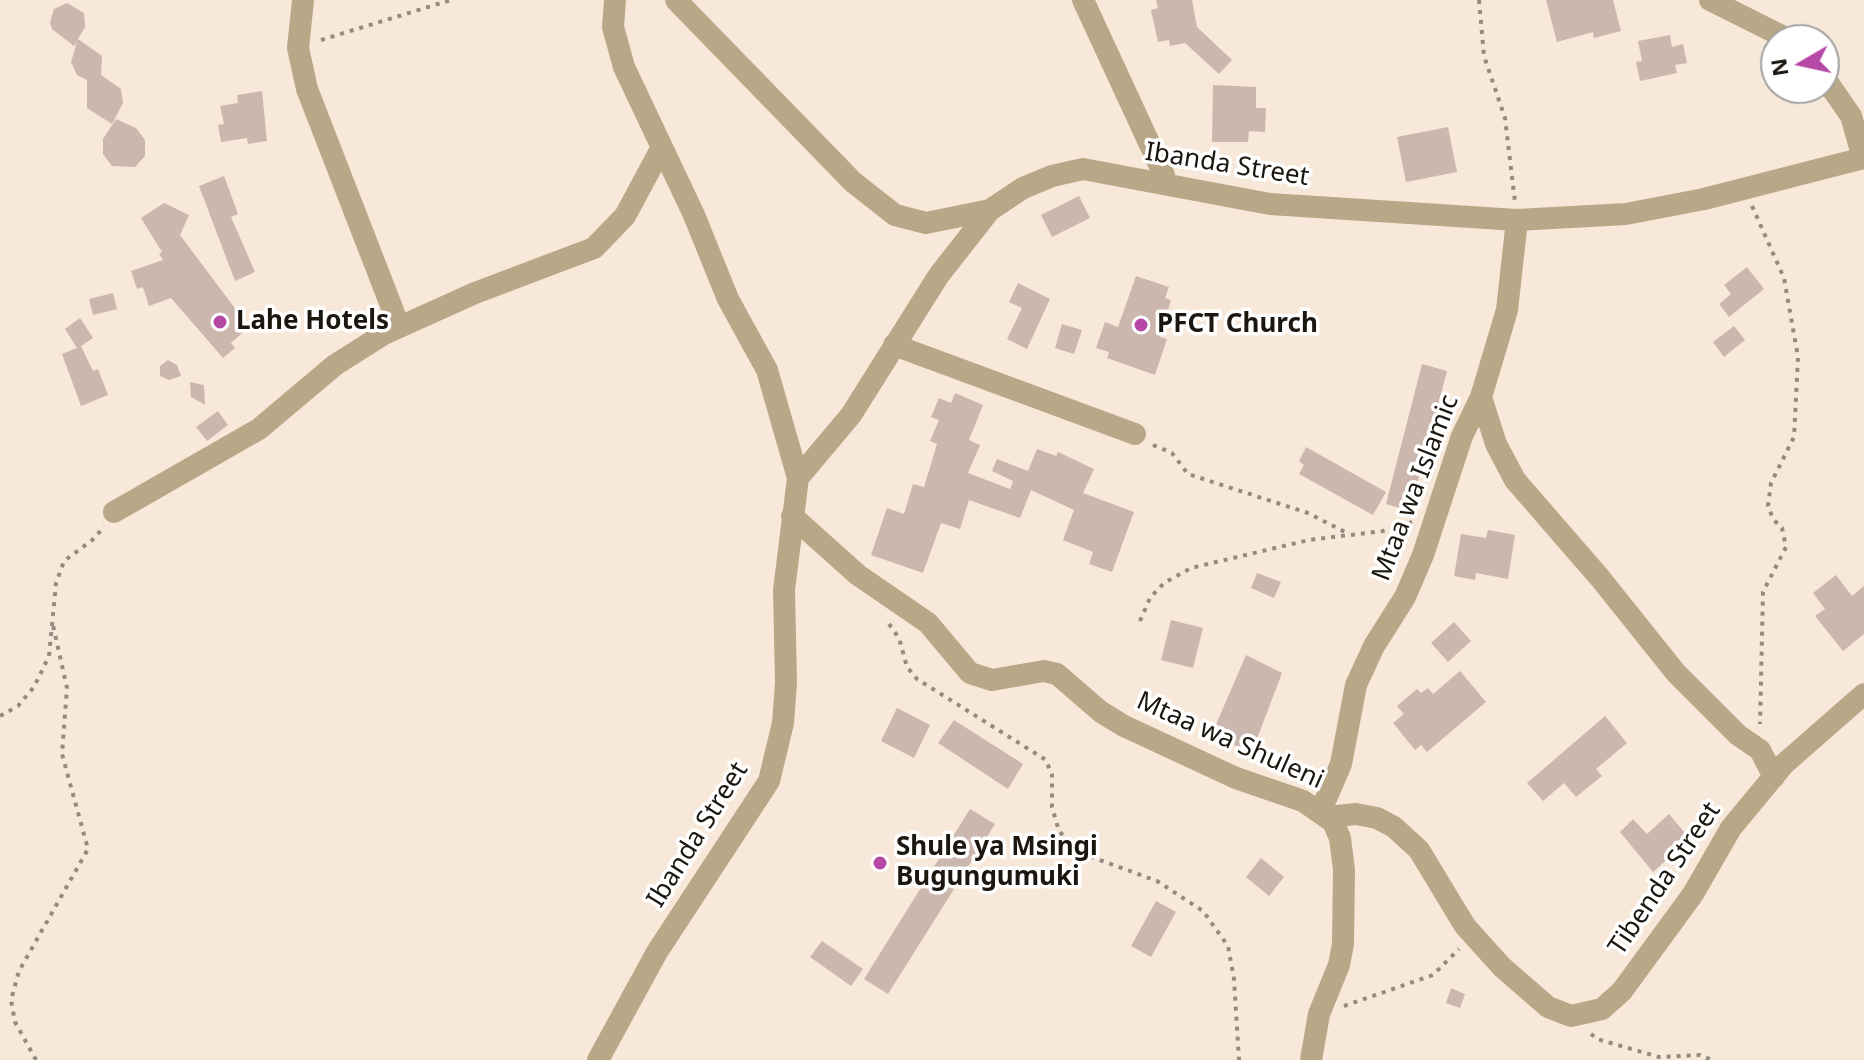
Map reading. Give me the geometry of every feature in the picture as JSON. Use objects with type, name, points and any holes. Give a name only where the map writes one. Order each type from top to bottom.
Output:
[{"type":"street","points":[[303,0],[298,48],[307,89],[327,148],[399,326]]},
{"type":"street","points":[[615,0],[612,16],[617,44],[728,299],[767,370],[798,478]]},
{"type":"street","name":"Ibanda Street","points":[[676,0],[815,145],[895,215],[926,223],[990,210],[1023,188],[1052,176],[1083,169],[1270,204],[1517,220],[1626,214],[1704,199],[1864,158]]},
{"type":"street","points":[[1083,0],[1164,175],[1163,184]]},
{"type":"street","points":[[1710,0],[1760,25]]},
{"type":"street","points":[[1840,100],[1851,116],[1864,158]]},
{"type":"street","points":[[114,512],[259,429],[342,359],[399,326],[594,248],[625,216],[661,149]]},
{"type":"street","points":[[798,478],[851,415],[939,275],[990,210]]},
{"type":"street","name":"Mtaa wa Islamic","points":[[1324,814],[1341,764],[1356,685],[1405,597],[1437,514],[1462,436],[1481,397],[1507,310],[1517,220]]},
{"type":"street","points":[[894,345],[1135,434]]},
{"type":"street","points":[[1481,397],[1496,444],[1515,480],[1600,578],[1676,673],[1738,735],[1760,750],[1774,777]]},
{"type":"street","name":"Ibanda Street","points":[[598,1060],[657,952],[769,781],[783,723],[784,590],[798,478]]},
{"type":"street","name":"Mtaa wa Shuleni","points":[[792,516],[870,585],[928,623],[970,673],[980,678],[1044,671],[1057,674],[1101,712],[1124,726],[1236,778],[1324,814],[1340,838],[1344,870],[1343,944],[1339,965],[1319,1014],[1311,1060]]},
{"type":"street","name":"Tibenda Street","points":[[1571,1016],[1602,1009],[1622,991],[1693,894],[1731,828],[1774,777],[1864,694]]},
{"type":"street","points":[[1324,814],[1356,814],[1377,818],[1394,827],[1419,850],[1465,926],[1502,967],[1548,1007],[1571,1016]]},
{"type":"path","points":[[298,48],[394,15],[428,10],[451,0]]},
{"type":"path","points":[[1479,0],[1484,56],[1505,118],[1517,220]]},
{"type":"path","points":[[1743,187],[1784,278],[1798,357],[1794,437],[1771,483],[1768,506],[1773,519],[1782,528],[1786,547],[1763,592],[1760,750]]},
{"type":"path","points":[[1135,434],[1172,453],[1188,474],[1308,513],[1347,533]]},
{"type":"path","points":[[0,716],[18,706],[34,687],[49,656],[56,583],[64,561],[95,538],[114,512]]},
{"type":"path","points":[[1140,621],[1150,598],[1164,583],[1191,568],[1347,533],[1383,531],[1437,514]]},
{"type":"path","points":[[870,585],[899,638],[907,667],[917,679],[1046,760],[1052,775],[1052,807],[1059,831],[1078,852],[1157,881],[1203,911],[1228,946],[1239,1060]]},
{"type":"path","points":[[36,1060],[15,1022],[11,1000],[19,971],[81,865],[89,840],[70,792],[62,754],[67,688],[52,621]]},
{"type":"path","points":[[1319,1014],[1433,975],[1463,944],[1465,926]]},
{"type":"path","points":[[1571,1016],[1597,1039],[1659,1057],[1700,1055],[1712,1060]]},
{"type":"building","points":[[1156,0],[1192,0],[1197,27],[1232,60],[1219,74],[1185,43],[1170,46],[1169,40],[1158,42],[1151,10],[1158,8]]},
{"type":"building","points":[[1546,0],[1613,0],[1621,31],[1594,38],[1593,32],[1557,42]]},
{"type":"building","points":[[67,3],[84,13],[85,27],[78,39],[102,56],[101,75],[121,89],[123,103],[112,124],[87,108],[87,80],[77,75],[71,62],[77,42],[74,46],[52,29],[50,23],[54,9]]},
{"type":"building","points":[[1670,35],[1672,47],[1683,44],[1687,63],[1675,65],[1677,73],[1640,81],[1636,62],[1642,61],[1638,41]]},
{"type":"building","points":[[1213,85],[1256,87],[1256,108],[1266,108],[1265,132],[1249,131],[1248,142],[1212,142]]},
{"type":"building","points":[[262,91],[267,141],[248,144],[247,138],[221,142],[218,125],[224,124],[220,106],[238,103],[237,95]]},
{"type":"building","points":[[116,119],[136,128],[145,140],[145,156],[135,167],[112,166],[103,154],[103,139]]},
{"type":"building","points":[[1448,127],[1457,172],[1406,182],[1397,137]]},
{"type":"building","points":[[224,176],[238,214],[231,217],[255,272],[235,281],[199,186]]},
{"type":"building","points":[[1079,196],[1090,218],[1052,237],[1041,215]]},
{"type":"building","points":[[164,203],[189,215],[180,235],[249,327],[231,343],[235,348],[223,358],[171,298],[149,306],[143,287],[137,289],[131,271],[163,260],[159,254],[162,252],[141,218]]},
{"type":"building","points":[[1747,267],[1764,289],[1729,317],[1719,304],[1731,294],[1724,285]]},
{"type":"building","name":"PFCT Church","points":[[1136,276],[1169,287],[1165,298],[1171,300],[1160,337],[1167,339],[1155,375],[1107,358],[1109,352],[1096,348],[1105,322],[1118,327]]},
{"type":"building","points":[[1018,283],[1050,299],[1027,349],[1007,339],[1022,308],[1009,302]]},
{"type":"building","points":[[113,293],[117,309],[93,315],[89,299]]},
{"type":"building","points":[[80,318],[93,338],[81,346],[93,371],[98,369],[108,395],[81,406],[62,354],[77,348],[65,329]]},
{"type":"building","points":[[1062,324],[1082,330],[1074,354],[1055,348]]},
{"type":"building","points":[[1734,326],[1745,340],[1724,357],[1713,342]]},
{"type":"building","points":[[168,360],[177,365],[181,376],[169,380],[160,376],[160,366]]},
{"type":"building","points":[[1422,364],[1447,371],[1410,511],[1386,504]]},
{"type":"building","points":[[190,382],[204,385],[205,405],[191,397]]},
{"type":"building","points":[[955,393],[983,405],[969,440],[980,445],[968,473],[1010,489],[1013,481],[992,471],[997,459],[1028,471],[1037,449],[1056,456],[1058,452],[1094,469],[1083,493],[1134,512],[1112,572],[1089,564],[1093,552],[1063,540],[1074,510],[1031,490],[1020,518],[969,500],[960,529],[941,523],[923,573],[871,555],[887,508],[904,514],[913,484],[924,487],[937,444],[930,441],[939,420],[931,417],[939,398],[951,403]]},
{"type":"building","points":[[218,411],[228,425],[207,441],[196,427]]},
{"type":"building","points":[[1306,447],[1386,492],[1373,515],[1299,474],[1304,465],[1299,461]]},
{"type":"building","points":[[1488,530],[1515,535],[1508,579],[1476,573],[1475,580],[1454,576],[1461,534],[1486,538]]},
{"type":"building","points":[[1257,573],[1281,582],[1274,598],[1251,588]]},
{"type":"building","points":[[1836,575],[1852,596],[1864,586],[1864,634],[1843,651],[1815,616],[1825,609],[1813,593]]},
{"type":"building","points":[[1171,620],[1203,628],[1193,668],[1161,660]]},
{"type":"building","points":[[1454,622],[1471,641],[1448,662],[1431,643]]},
{"type":"building","points":[[1246,655],[1282,673],[1252,752],[1211,736]]},
{"type":"building","points":[[1460,671],[1486,702],[1427,752],[1421,745],[1415,750],[1393,723],[1404,714],[1397,706],[1417,689],[1421,693],[1428,688],[1433,694]]},
{"type":"building","points":[[897,708],[930,725],[914,758],[881,741]]},
{"type":"building","points":[[1605,716],[1627,743],[1596,769],[1602,776],[1576,797],[1564,783],[1543,801],[1527,783]]},
{"type":"building","points":[[954,720],[1023,764],[1008,789],[938,743]]},
{"type":"building","points":[[970,809],[995,824],[888,994],[864,979]]},
{"type":"building","points":[[1669,814],[1690,839],[1653,872],[1620,832],[1633,819],[1647,834]]},
{"type":"building","points":[[1261,858],[1284,877],[1269,896],[1246,877]]},
{"type":"building","points":[[1156,901],[1176,912],[1151,957],[1131,946]]},
{"type":"building","points":[[822,941],[863,969],[851,986],[810,957]]},
{"type":"building","points":[[1451,988],[1465,994],[1460,1008],[1446,1003]]},
{"type":"place","name":"Lahe Hotels","points":[[220,322]]},
{"type":"place","name":"PFCT Church","points":[[1141,325]]},
{"type":"place","name":"Shule ya Msingi Bugungumuki","points":[[880,863]]}]
